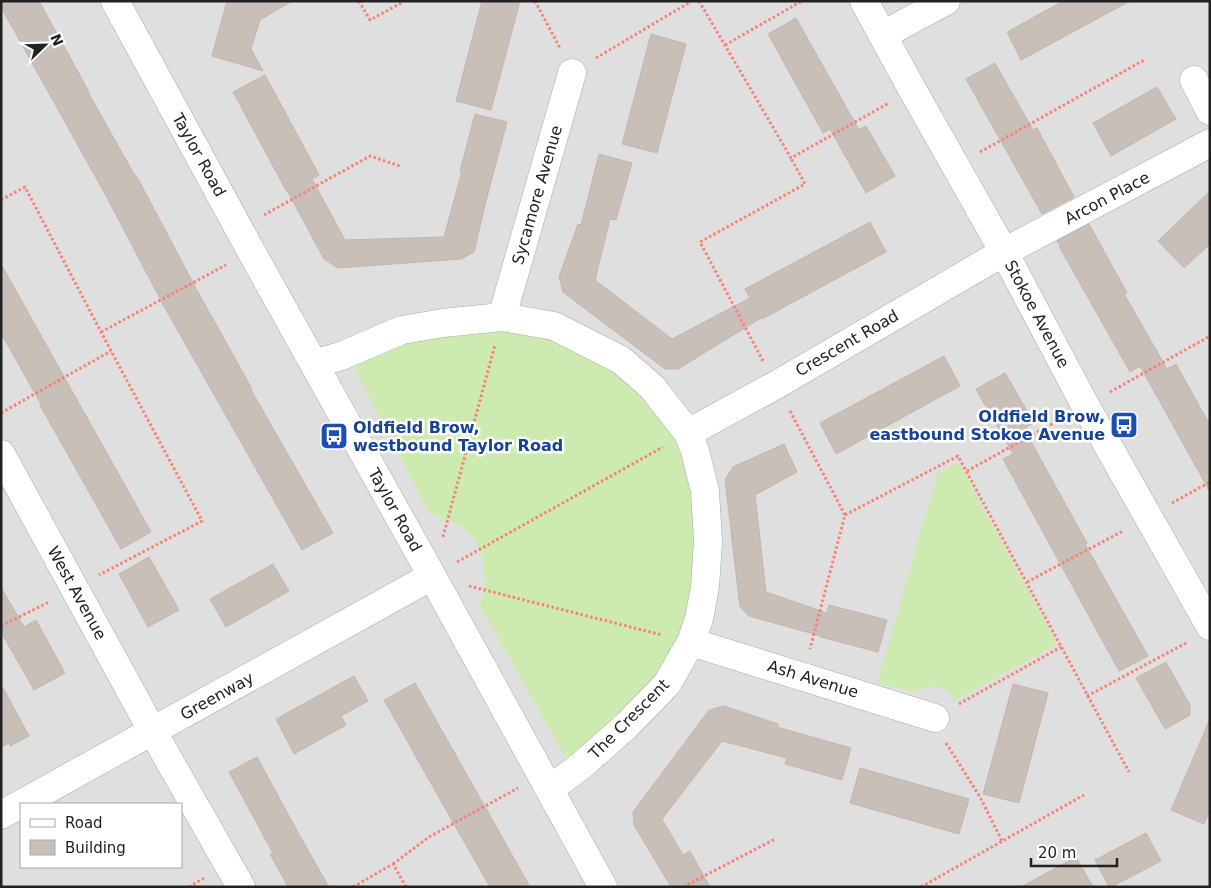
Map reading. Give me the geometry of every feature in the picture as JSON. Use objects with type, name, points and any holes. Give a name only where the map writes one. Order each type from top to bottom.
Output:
[{"type":"street","name":"Stokoe Avenue","points":[[864,1],[1004,252],[1085,405],[1148,517],[1201,633]]},
{"type":"street","points":[[883,36],[946,1]]},
{"type":"street","name":"Taylor Road","points":[[116,2],[245,240],[603,887]]},
{"type":"street","name":"Sycamore Avenue","points":[[502,317],[572,73]]},
{"type":"street","points":[[1194,80],[1210,111]]},
{"type":"street","name":"Arcon Place","points":[[1004,252],[1210,143]]},
{"type":"street","name":"Crescent Road","points":[[688,433],[776,385],[1004,252]]},
{"type":"street","name":"The Crescent","points":[[314,364],[342,356],[402,330],[442,323],[502,317],[554,326],[621,360],[652,387],[688,433],[695,451],[705,491],[708,541],[705,587],[699,619],[691,642],[667,684],[626,726],[582,765],[546,782]]},
{"type":"street","name":"West Avenue","points":[[1,454],[153,732],[241,887]]},
{"type":"street","name":"Greenway","points":[[21,803],[153,732],[432,576]]},
{"type":"street","name":"Ash Avenue","points":[[691,642],[935,718]]},
{"type":"street","name":"Greenway","points":[[1,814],[20,804]]},
{"type":"path","points":[[360,1],[370,20],[405,1]]},
{"type":"path","points":[[535,1],[572,73],[692,1]]},
{"type":"path","points":[[699,1],[791,158],[912,90]]},
{"type":"path","points":[[725,45],[802,1]]},
{"type":"path","points":[[955,166],[1146,59]]},
{"type":"path","points":[[101,332],[245,240],[370,156],[400,166]]},
{"type":"path","points":[[1,200],[25,188],[202,521],[1,626]]},
{"type":"path","points":[[432,576],[502,317]]},
{"type":"path","points":[[1,413],[111,351]]},
{"type":"path","points":[[432,576],[688,433]]},
{"type":"path","points":[[845,515],[958,456],[1129,772]]},
{"type":"path","points":[[1027,582],[1210,482]]},
{"type":"path","points":[[432,576],[691,642]]},
{"type":"path","points":[[1087,696],[1201,633]]},
{"type":"path","points":[[1002,841],[980,797],[945,742],[935,718],[1061,647]]},
{"type":"path","points":[[353,887],[393,864],[429,837],[546,782]]},
{"type":"path","points":[[921,887],[1084,795]]},
{"type":"path","points":[[683,887],[775,839]]},
{"type":"path","points":[[393,864],[406,887]]},
{"type":"shaded area","points":[[1,1],[1210,1],[1210,887],[1,887]],"holes":[[[428,512],[701,586],[573,755],[565,756],[479,605],[485,582],[483,561],[475,540],[455,523]]]},
{"type":"green space","points":[[506,320],[619,364],[691,452],[701,586],[665,680],[573,755],[565,757],[479,605],[485,582],[483,561],[475,540],[455,523],[428,512],[356,371],[360,357],[404,334]]},
{"type":"green space","points":[[959,463],[1057,644],[955,700],[947,690],[936,686],[913,692],[877,683],[938,472]]},
{"type":"building","points":[[1,1],[39,1],[88,92],[136,175],[251,390],[333,533],[302,550],[165,308],[105,194],[1,7]]},
{"type":"building","points":[[227,1],[292,1],[260,20],[251,49],[263,71],[212,56]]},
{"type":"building","points":[[482,1],[520,1],[491,110],[456,101]]},
{"type":"building","points":[[1063,1],[1130,1],[1021,60],[1007,32]]},
{"type":"building","points":[[796,18],[859,130],[866,126],[895,176],[866,193],[830,129],[823,133],[768,34]]},
{"type":"building","points":[[651,34],[686,44],[657,153],[622,144]]},
{"type":"building","points":[[995,63],[1033,130],[1037,128],[1074,197],[1042,214],[966,79]]},
{"type":"building","points":[[265,75],[319,175],[312,179],[345,240],[444,237],[475,114],[507,122],[474,252],[461,259],[338,268],[324,259],[233,92]]},
{"type":"building","points":[[1157,87],[1176,119],[1111,156],[1093,123]]},
{"type":"building","points":[[599,154],[632,163],[616,220],[610,219],[595,280],[672,339],[750,298],[745,289],[870,222],[886,252],[761,318],[678,369],[665,369],[563,292],[559,277],[578,224],[581,225]]},
{"type":"building","points":[[1210,191],[1210,244],[1184,268],[1158,241]]},
{"type":"building","points":[[1089,224],[1127,293],[1124,294],[1167,369],[1176,364],[1210,425],[1210,492],[1140,366],[1130,372],[1059,246],[1057,241]]},
{"type":"building","points":[[1,264],[151,532],[121,549],[1,333]]},
{"type":"building","points":[[944,356],[960,386],[836,454],[820,423]]},
{"type":"building","points":[[1005,373],[1034,423],[1024,429],[1087,543],[1085,544],[1148,656],[1119,671],[1003,459],[1013,454],[976,389]]},
{"type":"building","points":[[784,444],[797,472],[755,495],[766,592],[827,613],[829,605],[887,620],[878,652],[749,616],[740,607],[725,480],[733,467]]},
{"type":"building","points":[[149,557],[179,610],[148,627],[119,574]]},
{"type":"building","points":[[273,564],[289,591],[226,627],[210,599]]},
{"type":"building","points":[[1,587],[24,627],[36,620],[65,673],[34,690],[1,632]]},
{"type":"building","points":[[1166,662],[1190,705],[1190,715],[1165,729],[1136,678]]},
{"type":"building","points":[[354,676],[368,701],[341,716],[346,725],[294,754],[276,719]]},
{"type":"building","points":[[415,683],[530,887],[490,887],[384,700]]},
{"type":"building","points":[[1,684],[29,736],[10,746],[9,743],[1,747]]},
{"type":"building","points":[[1013,684],[1048,693],[1019,803],[983,794]]},
{"type":"building","points":[[724,706],[778,724],[777,727],[851,748],[842,780],[785,764],[787,758],[722,741],[662,819],[683,855],[690,851],[710,887],[671,887],[634,825],[633,812],[709,710]]},
{"type":"building","points":[[1210,719],[1210,810],[1204,824],[1171,810]]},
{"type":"building","points":[[257,757],[329,887],[288,887],[270,854],[273,853],[229,772]]},
{"type":"building","points":[[860,768],[969,799],[959,834],[850,803]]},
{"type":"building","points":[[1146,833],[1161,861],[1109,887],[1095,860]]},
{"type":"building","points":[[1076,857],[1093,887],[1021,887]]},
{"type":"place","name":"Oldfield Brow, eastbound Stokoe Avenue","points":[[1124,425]]},
{"type":"place","name":"Oldfield Brow, westbound Taylor Road","points":[[334,436]]}]
